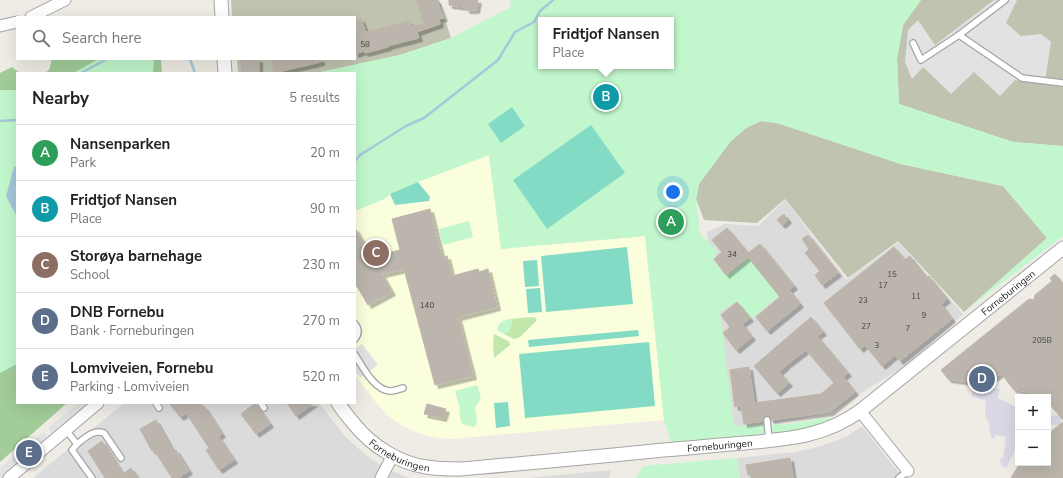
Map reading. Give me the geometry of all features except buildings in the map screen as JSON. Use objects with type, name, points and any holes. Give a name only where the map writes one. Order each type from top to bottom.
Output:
[{"type":"street","points":[[33,16],[65,0]]},
{"type":"street","points":[[220,0],[222,16]]},
{"type":"street","points":[[0,26],[16,22]]},
{"type":"street","points":[[224,60],[225,72]]},
{"type":"street","name":"Forneburingen","points":[[339,404],[355,426],[378,447],[410,463],[442,469],[460,469],[792,438],[812,434],[842,423],[860,411],[1063,248]]},
{"type":"street","points":[[9,478],[97,404]]},
{"type":"street","points":[[860,411],[903,474]]},
{"type":"street","points":[[381,478],[393,455]]},
{"type":"lane","points":[[913,44],[921,60],[959,35],[1005,0]]},
{"type":"lane","points":[[959,35],[1022,78],[1063,83]]},
{"type":"lane","points":[[356,325],[358,332],[356,337]]},
{"type":"lane","points":[[356,356],[371,379],[382,389],[391,391],[403,388]]},
{"type":"lane","points":[[767,420],[769,440]]},
{"type":"lane","points":[[66,430],[76,444]]},
{"type":"lane","points":[[92,478],[72,450],[76,444],[98,431],[104,433],[121,458]]},
{"type":"shaded area","points":[[231,0],[439,0],[451,38],[400,55],[321,72],[238,72],[237,60],[356,60],[356,16],[232,16]]},
{"type":"shaded area","points":[[921,0],[1063,0],[1063,146],[1013,142],[899,104],[897,59],[903,25]]},
{"type":"shaded area","points":[[994,0],[1017,0],[1006,23],[1021,36],[1041,34],[1051,42],[1046,75],[1040,84],[1015,80],[1000,96],[974,72],[951,94],[923,67],[912,79],[905,62],[908,30],[918,20],[935,45]]},
{"type":"shaded area","points":[[761,121],[777,123],[901,164],[1003,186],[1047,238],[964,312],[898,241],[848,278],[785,199],[757,223],[704,220],[696,199],[699,184],[730,142],[746,128]]},
{"type":"shaded area","points":[[489,155],[501,249],[645,236],[664,420],[453,439],[437,438],[418,433],[401,425],[387,415],[356,376],[356,211],[384,199],[390,194]]},
{"type":"shaded area","points":[[785,200],[847,280],[898,242],[963,314],[909,364],[872,386],[832,413],[775,423],[726,429],[707,232],[725,224],[758,226]]},
{"type":"shaded area","points":[[362,344],[378,365],[360,378],[356,372],[356,348]]},
{"type":"shaded area","points":[[975,386],[1000,389],[998,398],[1015,406],[1015,449],[1006,468],[1001,465],[1000,459],[1003,458],[1006,437],[995,435],[995,439],[991,437],[989,423],[985,415],[986,401],[971,396]]},
{"type":"shaded area","points":[[77,404],[97,404],[9,478],[0,478],[0,468],[43,432],[47,437],[52,433],[48,428]]},
{"type":"shaded area","points":[[123,404],[320,404],[344,435],[371,459],[388,469],[409,478],[33,478]]},
{"type":"shaded area","points":[[1051,416],[1061,416],[1061,426],[1051,424]]},
{"type":"shaded area","points":[[862,426],[903,478],[740,478],[737,458],[795,452],[815,448],[846,437]]},
{"type":"shaded area","points":[[611,470],[609,478],[529,478]]},
{"type":"green space","points":[[511,0],[921,0],[903,25],[897,59],[899,104],[1013,142],[1063,146],[1063,236],[964,312],[1047,238],[1003,186],[901,164],[777,123],[761,121],[746,128],[730,142],[699,184],[696,199],[700,234],[718,252],[712,262],[714,261],[727,276],[743,263],[741,258],[746,255],[779,296],[751,319],[737,301],[720,312],[734,426],[789,424],[827,418],[835,421],[793,433],[672,445],[664,420],[645,236],[501,249],[489,155],[418,182],[390,194],[384,199],[356,211],[356,72],[321,72],[400,55],[451,38],[509,8]]},
{"type":"green space","points":[[52,60],[161,60],[162,72],[46,72],[49,70]]},
{"type":"green space","points":[[97,60],[154,60],[153,72],[75,72]]},
{"type":"green space","points":[[12,67],[19,72],[16,72],[16,117],[0,114],[0,73]]},
{"type":"green space","points":[[0,90],[16,90],[16,365],[0,373]]},
{"type":"green space","points":[[512,107],[525,126],[501,143],[488,124]]},
{"type":"green space","points":[[591,125],[625,173],[547,229],[513,180]]},
{"type":"green space","points":[[418,182],[430,197],[429,201],[395,205],[390,194]]},
{"type":"green space","points":[[469,221],[473,237],[443,245],[439,229]]},
{"type":"green space","points":[[627,247],[633,304],[546,312],[541,256]]},
{"type":"green space","points":[[537,260],[539,286],[525,287],[523,261]]},
{"type":"green space","points":[[540,288],[542,312],[528,313],[526,289]]},
{"type":"green space","points":[[536,318],[537,320],[520,337],[514,339],[504,334],[509,331],[512,321],[510,319]]},
{"type":"green space","points":[[510,319],[513,323],[509,331],[504,334],[497,330],[498,325],[501,322]]},
{"type":"green space","points":[[638,330],[639,336],[529,347],[528,340]]},
{"type":"green space","points":[[16,331],[16,404],[66,404],[0,462],[0,335]]},
{"type":"green space","points":[[494,334],[508,341],[510,345],[494,358],[493,346]]},
{"type":"green space","points":[[649,342],[655,406],[525,418],[519,354]]},
{"type":"green space","points":[[477,385],[481,398],[475,408],[477,423],[474,427],[462,424],[455,391]]},
{"type":"green space","points":[[508,402],[510,426],[496,428],[494,403]]},
{"type":"green space","points":[[737,458],[740,478],[636,478],[643,466]]},
{"type":"water","points":[[16,166],[16,215],[6,196],[14,167]]},
{"type":"waterway","points":[[356,160],[360,155],[406,126],[424,118],[498,60],[515,32],[534,22],[540,11],[553,0]]},
{"type":"waterway","points":[[83,72],[105,60]]},
{"type":"waterway","points":[[190,60],[195,72]]},
{"type":"waterway","points":[[0,121],[16,120]]},
{"type":"place","name":"Fridtjof Nansen","points":[[606,97]]},
{"type":"place","name":"Nansenparken","points":[[671,222]]},
{"type":"place","name":"Storøya barnehage","points":[[376,253]]},
{"type":"place","name":"DNB Fornebu","points":[[982,379]]},
{"type":"place","name":"Lomviveien, Fornebu","points":[[29,453]]}]
